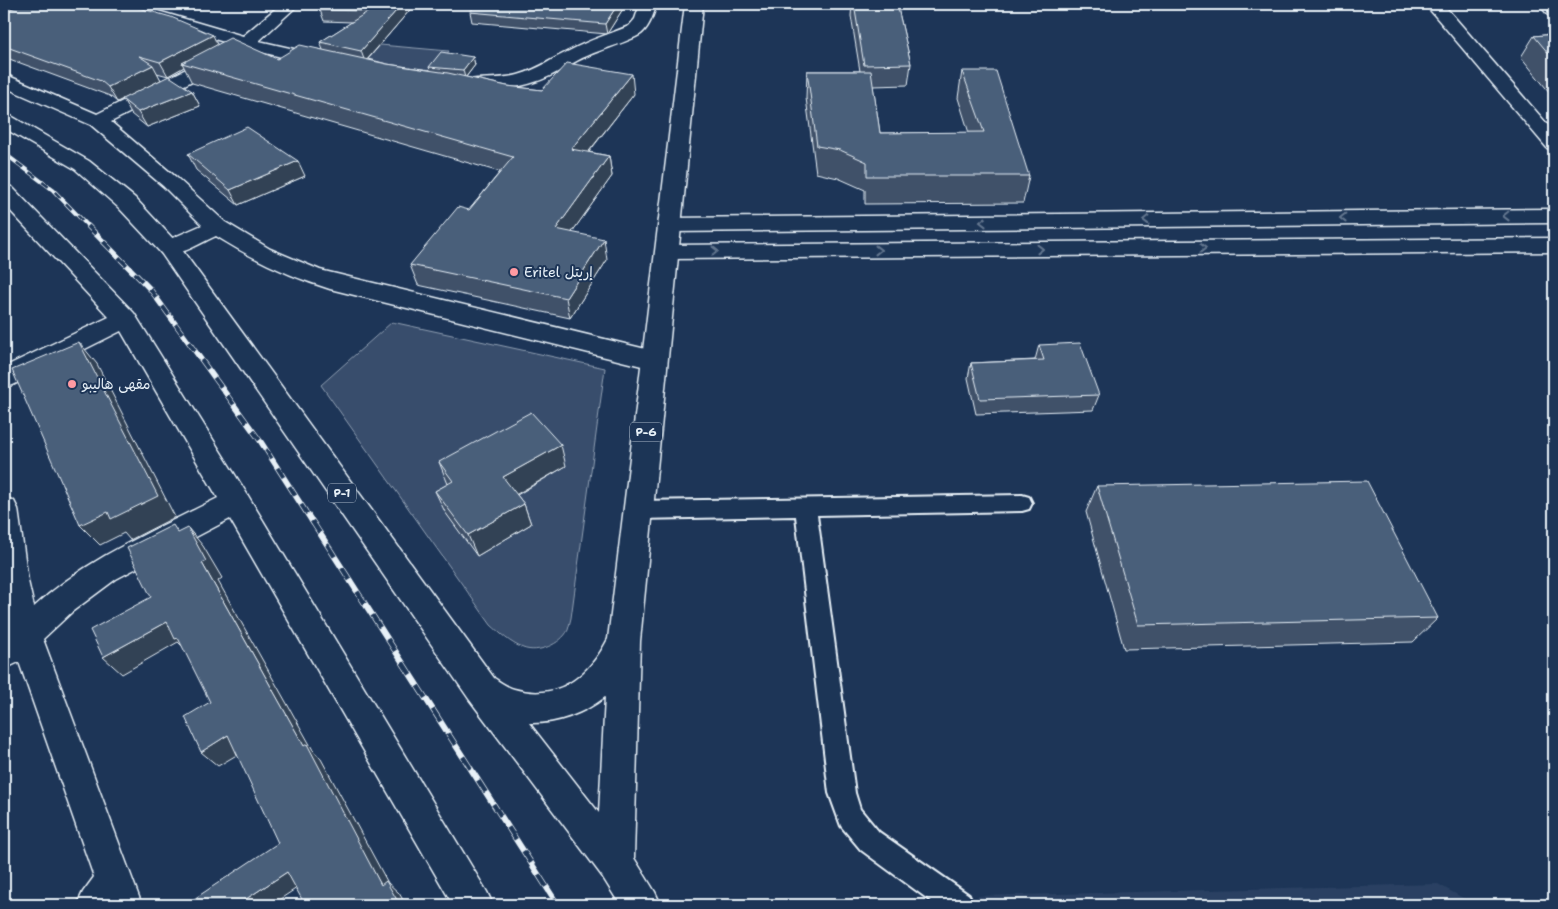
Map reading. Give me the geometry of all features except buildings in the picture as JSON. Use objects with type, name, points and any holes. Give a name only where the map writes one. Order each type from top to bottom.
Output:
[{"type":"main road","points":[[117,4],[246,43],[335,64]]},
{"type":"main road","points":[[98,121],[213,63],[246,43],[291,4]]},
{"type":"main road","points":[[449,85],[496,84],[521,80],[543,73],[578,53],[635,30],[642,20],[648,4]]},
{"type":"main road","name":"P-6","points":[[615,862],[624,641],[694,4]]},
{"type":"main road","points":[[1434,4],[1554,144]]},
{"type":"main road","points":[[1547,4],[1554,11]]},
{"type":"main road","points":[[4,80],[98,121],[170,182],[217,227],[262,254],[312,275],[338,283],[654,360]]},
{"type":"main road","name":"P-1","points":[[4,120],[82,166],[127,203],[169,248],[481,688],[615,862],[642,905]]},
{"type":"main road","points":[[4,192],[125,319],[237,502],[474,905]]},
{"type":"main road","points":[[670,225],[1554,216]]},
{"type":"main road","points":[[169,248],[217,227]]},
{"type":"main road","points":[[667,252],[1554,245]]},
{"type":"main road","points":[[4,378],[125,319]]},
{"type":"main road","points":[[14,645],[62,601],[105,570],[237,502]]},
{"type":"main road","points":[[4,509],[13,581],[14,645],[111,898]]},
{"type":"main road","name":"P-6","points":[[481,688],[515,705],[539,708],[564,704],[588,691],[606,674],[624,641]]},
{"type":"lane","points":[[637,510],[1022,503]]},
{"type":"lane","points":[[805,507],[842,792],[850,817],[870,841],[959,905]]},
{"type":"shaded area","points":[[380,45],[449,51],[437,68],[470,71],[463,77],[451,82],[351,56],[370,57]]},
{"type":"shaded area","points":[[392,322],[605,368],[571,618],[565,635],[555,643],[542,649],[529,650],[510,641],[491,625],[321,385]]},
{"type":"shaded area","points":[[1438,884],[1475,905],[965,905],[978,896]]},
{"type":"railway","points":[[4,153],[53,190],[89,227]]},
{"type":"railway","points":[[88,226],[150,289],[261,442],[313,523]]},
{"type":"railway","points":[[312,521],[558,905]]},
{"type":"place","name":"Eritel إريتل","points":[[514,272]]},
{"type":"place","name":"مقهى هاليبو","points":[[72,384]]}]
